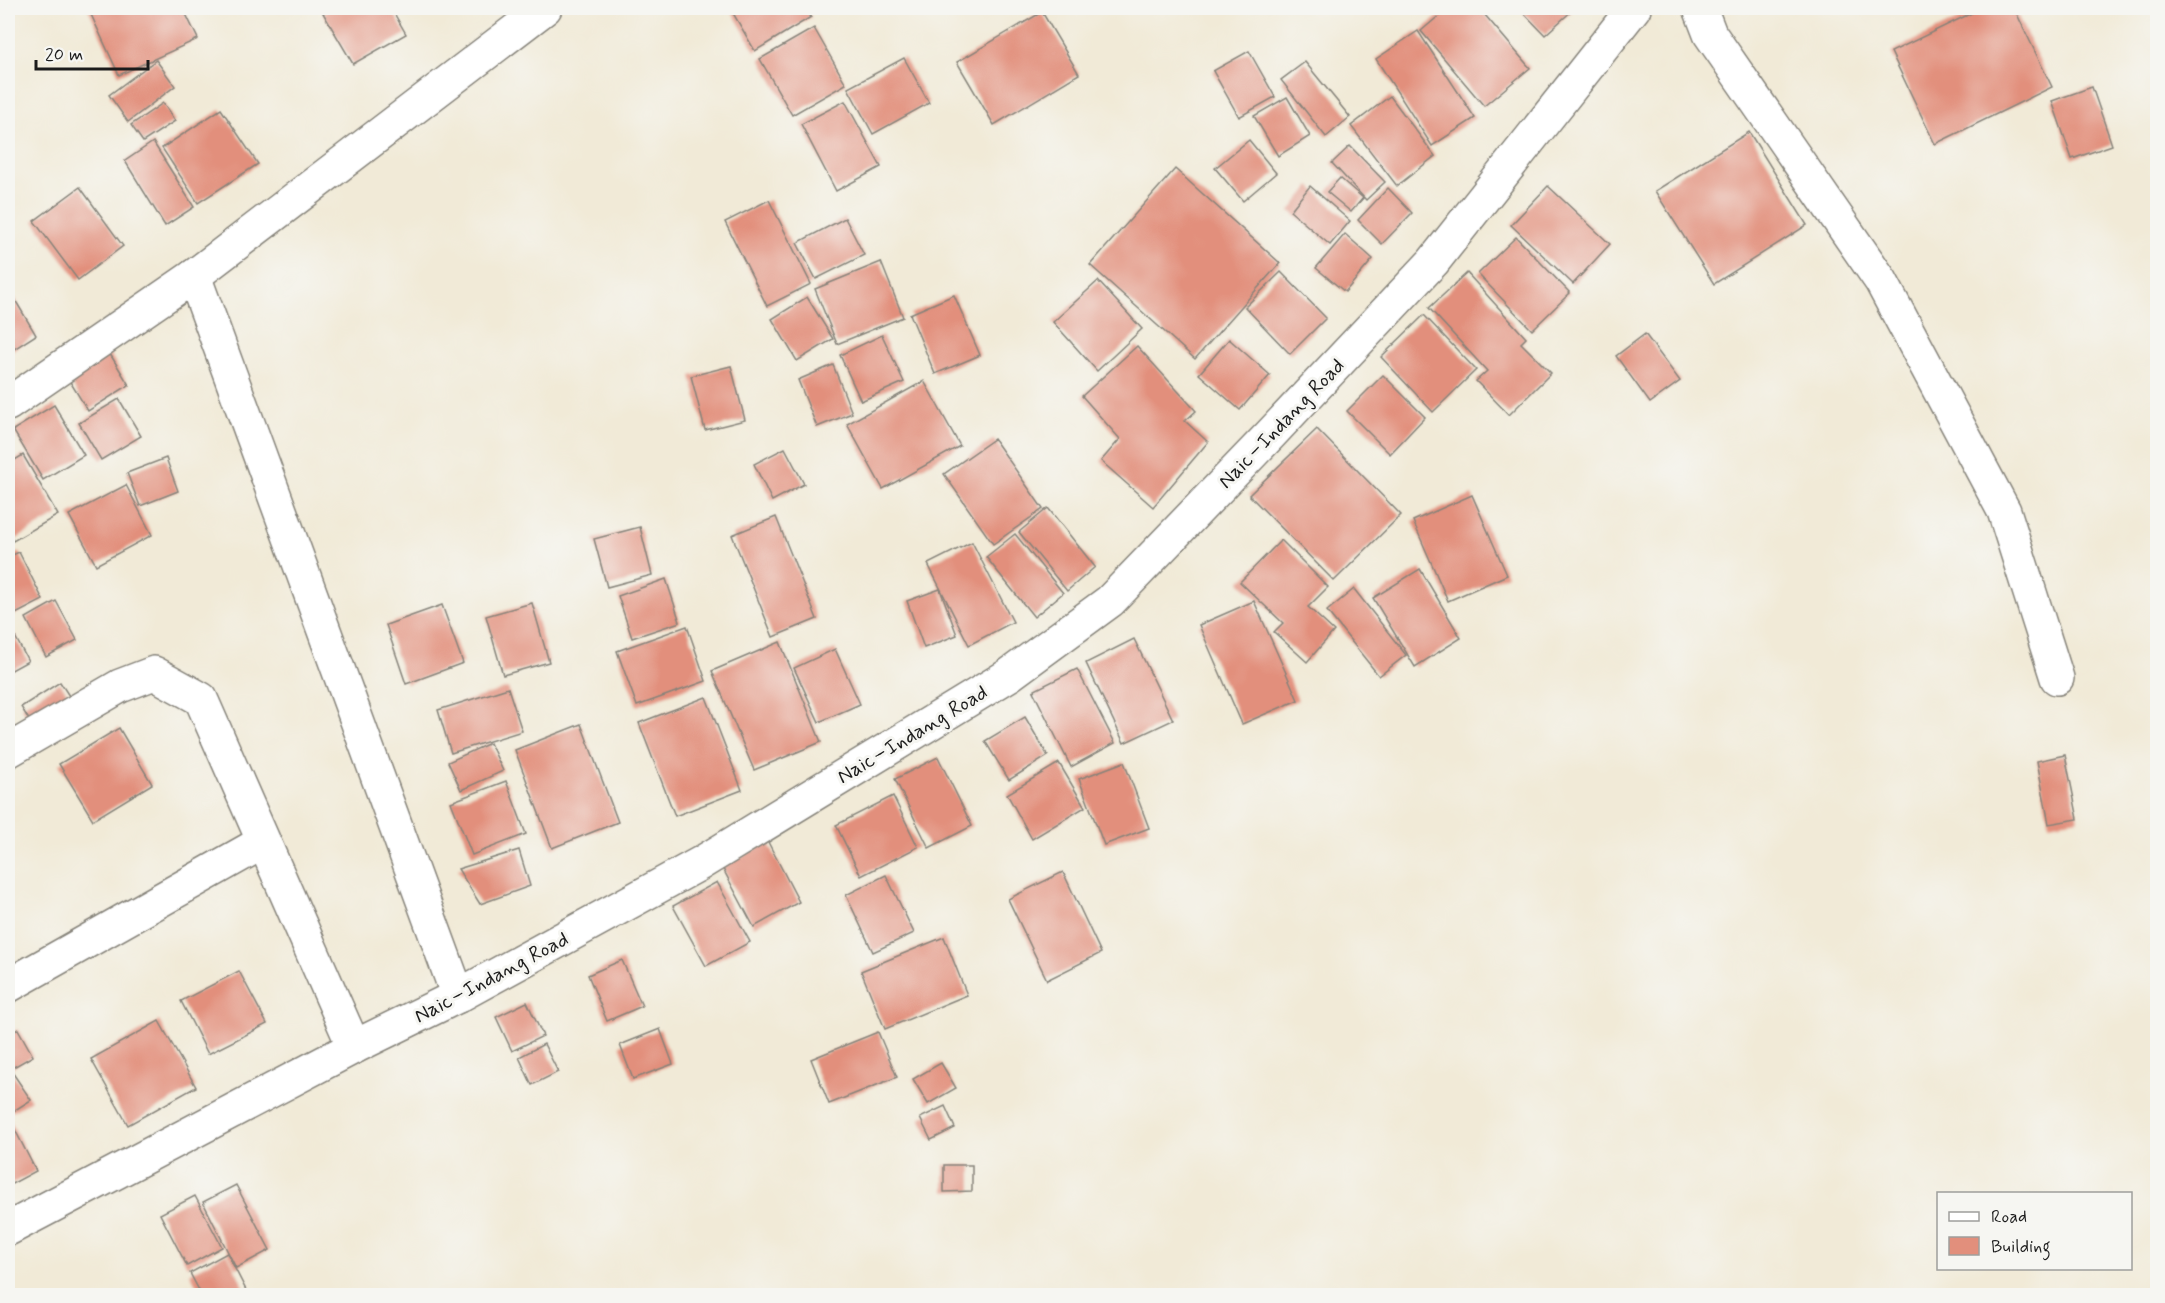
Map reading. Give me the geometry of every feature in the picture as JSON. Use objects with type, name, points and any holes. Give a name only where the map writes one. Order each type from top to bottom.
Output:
[{"type":"street","points":[[8,404],[194,276],[544,8]]},
{"type":"street","name":"Naic–Indang Road","points":[[8,1229],[354,1047],[458,996],[711,857],[1009,675],[1110,601],[1433,262],[1634,8]]},
{"type":"street","points":[[1700,8],[1710,34],[1881,281],[2004,511],[2057,678]]},
{"type":"street","points":[[194,276],[458,996]]},
{"type":"street","points":[[8,751],[120,686],[154,673],[201,699],[354,1047]]},
{"type":"street","points":[[8,986],[263,842]]},
{"type":"building","points":[[88,8],[183,8],[198,39],[119,75]]},
{"type":"building","points":[[332,8],[391,8],[406,34],[353,64],[323,13]]},
{"type":"building","points":[[730,8],[805,8],[811,17],[755,51]]},
{"type":"building","points":[[1448,8],[1479,8],[1530,68],[1484,106],[1421,31]]},
{"type":"building","points":[[1519,8],[1575,8],[1545,35]]},
{"type":"building","points":[[1982,8],[2014,8],[2052,87],[1935,144],[1891,52]]},
{"type":"building","points":[[1042,12],[1079,74],[994,125],[957,62]]},
{"type":"building","points":[[814,28],[846,84],[792,115],[760,59]]},
{"type":"building","points":[[1418,31],[1475,118],[1432,146],[1376,59]]},
{"type":"building","points":[[1249,51],[1275,97],[1239,117],[1213,71]]},
{"type":"building","points":[[904,58],[929,103],[873,134],[848,88]]},
{"type":"building","points":[[156,60],[175,86],[128,122],[109,95]]},
{"type":"building","points":[[1305,62],[1350,117],[1326,137],[1281,80]]},
{"type":"building","points":[[2092,87],[2112,145],[2072,159],[2052,101]]},
{"type":"building","points":[[1390,96],[1435,156],[1397,186],[1351,126]]},
{"type":"building","points":[[1287,97],[1310,136],[1278,156],[1254,116]]},
{"type":"building","points":[[845,101],[881,167],[836,191],[801,124]]},
{"type":"building","points":[[163,103],[175,121],[143,142],[131,125]]},
{"type":"building","points":[[221,109],[258,164],[198,203],[162,148]]},
{"type":"building","points":[[1749,132],[1807,225],[1714,284],[1655,191]]},
{"type":"building","points":[[1249,140],[1276,173],[1243,201],[1215,168]]},
{"type":"building","points":[[153,142],[194,207],[165,226],[125,161]]},
{"type":"building","points":[[1350,146],[1385,182],[1366,200],[1332,163]]},
{"type":"building","points":[[1175,169],[1280,263],[1195,359],[1090,265]]},
{"type":"building","points":[[1340,178],[1363,198],[1351,212],[1327,192]]},
{"type":"building","points":[[1310,186],[1350,221],[1330,245],[1290,211]]},
{"type":"building","points":[[1548,186],[1610,244],[1573,284],[1511,225]]},
{"type":"building","points":[[80,187],[123,246],[78,280],[34,221]]},
{"type":"building","points":[[1388,188],[1412,213],[1382,244],[1358,220]]},
{"type":"building","points":[[769,200],[811,284],[767,306],[725,222]]},
{"type":"building","points":[[845,218],[864,255],[816,279],[797,243]]},
{"type":"building","points":[[1345,234],[1373,259],[1345,292],[1316,268]]},
{"type":"building","points":[[1516,237],[1570,293],[1532,330],[1478,274]]},
{"type":"building","points":[[881,262],[903,317],[837,344],[815,289]]},
{"type":"building","points":[[1281,272],[1326,318],[1290,354],[1245,307]]},
{"type":"building","points":[[1467,273],[1526,338],[1521,343],[1551,373],[1509,415],[1476,381],[1487,371],[1429,308]]},
{"type":"building","points":[[1098,281],[1142,329],[1097,371],[1053,322]]},
{"type":"building","points":[[8,288],[36,335],[8,353]]},
{"type":"building","points":[[954,295],[980,355],[935,374],[910,314]]},
{"type":"building","points":[[807,297],[833,339],[797,361],[772,319]]},
{"type":"building","points":[[1424,315],[1476,370],[1433,412],[1381,357]]},
{"type":"building","points":[[1645,334],[1680,381],[1650,403],[1616,356]]},
{"type":"building","points":[[882,335],[904,382],[861,401],[840,355]]},
{"type":"building","points":[[1229,339],[1270,375],[1240,410],[1199,374]]},
{"type":"building","points":[[1137,346],[1196,411],[1185,421],[1208,442],[1153,507],[1101,461],[1120,439],[1082,396]]},
{"type":"building","points":[[110,354],[129,385],[88,411],[69,380]]},
{"type":"building","points":[[833,365],[852,413],[817,427],[798,380]]},
{"type":"building","points":[[731,366],[745,420],[705,430],[691,376]]},
{"type":"building","points":[[1383,375],[1425,417],[1390,454],[1347,411]]},
{"type":"building","points":[[924,381],[960,446],[883,489],[847,424]]},
{"type":"building","points":[[119,399],[141,436],[101,460],[79,423]]},
{"type":"building","points":[[54,405],[84,455],[43,480],[13,430]]},
{"type":"building","points":[[1317,429],[1401,515],[1334,581],[1249,495]]},
{"type":"building","points":[[994,439],[1043,509],[993,544],[944,474]]},
{"type":"building","points":[[785,448],[804,484],[772,501],[754,464]]},
{"type":"building","points":[[23,455],[58,515],[13,541],[8,532],[8,464]]},
{"type":"building","points":[[166,458],[178,491],[140,506],[127,473]]},
{"type":"building","points":[[126,485],[152,535],[96,565],[69,515]]},
{"type":"building","points":[[1472,495],[1507,575],[1448,601],[1413,521]]},
{"type":"building","points":[[1048,508],[1095,567],[1067,591],[1019,532]]},
{"type":"building","points":[[776,517],[817,619],[773,637],[732,535]]},
{"type":"building","points":[[640,527],[652,575],[607,587],[594,539]]},
{"type":"building","points":[[1015,534],[1063,593],[1034,617],[986,557]]},
{"type":"building","points":[[1281,540],[1328,587],[1308,607],[1334,631],[1307,662],[1274,632],[1283,623],[1240,582]]},
{"type":"building","points":[[972,542],[1013,622],[969,645],[928,564]]},
{"type":"building","points":[[19,552],[43,600],[8,618],[8,557]]},
{"type":"building","points":[[1420,569],[1461,638],[1415,667],[1373,598]]},
{"type":"building","points":[[666,579],[680,622],[632,638],[618,596]]},
{"type":"building","points":[[940,589],[957,635],[924,648],[907,601]]},
{"type":"building","points":[[1354,589],[1406,655],[1379,676],[1327,611]]},
{"type":"building","points":[[56,601],[77,640],[46,657],[26,618]]},
{"type":"building","points":[[1254,601],[1298,700],[1242,724],[1199,625]]},
{"type":"building","points":[[532,603],[549,662],[503,675],[486,616]]},
{"type":"building","points":[[442,605],[463,663],[406,684],[386,625]]},
{"type":"building","points":[[687,626],[706,681],[637,706],[617,651]]},
{"type":"building","points":[[10,627],[28,661],[8,672],[8,628]]},
{"type":"building","points":[[1134,639],[1173,720],[1124,743],[1086,663]]},
{"type":"building","points":[[780,642],[821,742],[754,770],[712,671]]},
{"type":"building","points":[[835,649],[860,704],[819,722],[794,668]]},
{"type":"building","points":[[1077,669],[1115,743],[1071,767],[1033,691]]},
{"type":"building","points":[[60,682],[71,699],[31,723],[21,707]]},
{"type":"building","points":[[508,688],[522,731],[451,753],[438,710]]},
{"type":"building","points":[[706,697],[742,790],[675,816],[639,723]]},
{"type":"building","points":[[1025,717],[1048,756],[1009,780],[985,741]]},
{"type":"building","points":[[581,724],[618,822],[552,848],[515,750]]},
{"type":"building","points":[[119,728],[152,784],[93,820],[59,764]]},
{"type":"building","points":[[490,743],[503,771],[461,790],[448,762]]},
{"type":"building","points":[[2065,755],[2078,819],[2049,824],[2037,761]]},
{"type":"building","points":[[938,757],[972,826],[929,848],[895,779]]},
{"type":"building","points":[[1124,762],[1149,828],[1104,845],[1079,779]]},
{"type":"building","points":[[1059,763],[1085,807],[1032,839],[1007,794]]},
{"type":"building","points":[[506,781],[526,834],[472,855],[451,802]]},
{"type":"building","points":[[893,796],[918,847],[861,876],[836,825]]},
{"type":"building","points":[[768,842],[799,902],[754,927],[722,867]]},
{"type":"building","points":[[519,850],[530,886],[480,904],[458,869]]},
{"type":"building","points":[[1063,872],[1101,953],[1047,980],[1008,899]]},
{"type":"building","points":[[886,875],[914,933],[873,952],[846,895]]},
{"type":"building","points":[[717,882],[750,942],[706,966],[673,906]]},
{"type":"building","points":[[944,937],[967,995],[885,1029],[861,971]]},
{"type":"building","points":[[622,960],[642,1006],[607,1021],[588,975]]},
{"type":"building","points":[[239,971],[267,1024],[208,1054],[181,1001]]},
{"type":"building","points":[[527,1002],[543,1036],[512,1051],[496,1017]]},
{"type":"building","points":[[159,1021],[196,1087],[128,1125],[91,1059]]},
{"type":"building","points":[[18,1029],[33,1056],[10,1069],[31,1100],[12,1112],[8,1106],[8,1035]]},
{"type":"building","points":[[660,1029],[673,1064],[633,1079],[620,1045]]},
{"type":"building","points":[[878,1032],[897,1077],[829,1104],[811,1059]]},
{"type":"building","points":[[544,1044],[558,1072],[532,1085],[519,1057]]},
{"type":"building","points":[[941,1063],[956,1088],[928,1104],[913,1079]]},
{"type":"building","points":[[945,1106],[955,1128],[931,1140],[920,1118]]},
{"type":"building","points":[[8,1116],[36,1171],[8,1186]]},
{"type":"building","points":[[944,1165],[972,1165],[972,1191],[944,1192]]},
{"type":"building","points":[[236,1185],[270,1250],[236,1268],[203,1202]]},
{"type":"building","points":[[195,1196],[222,1247],[187,1266],[160,1214]]},
{"type":"building","points":[[227,1253],[249,1296],[202,1296],[190,1273]]}]
